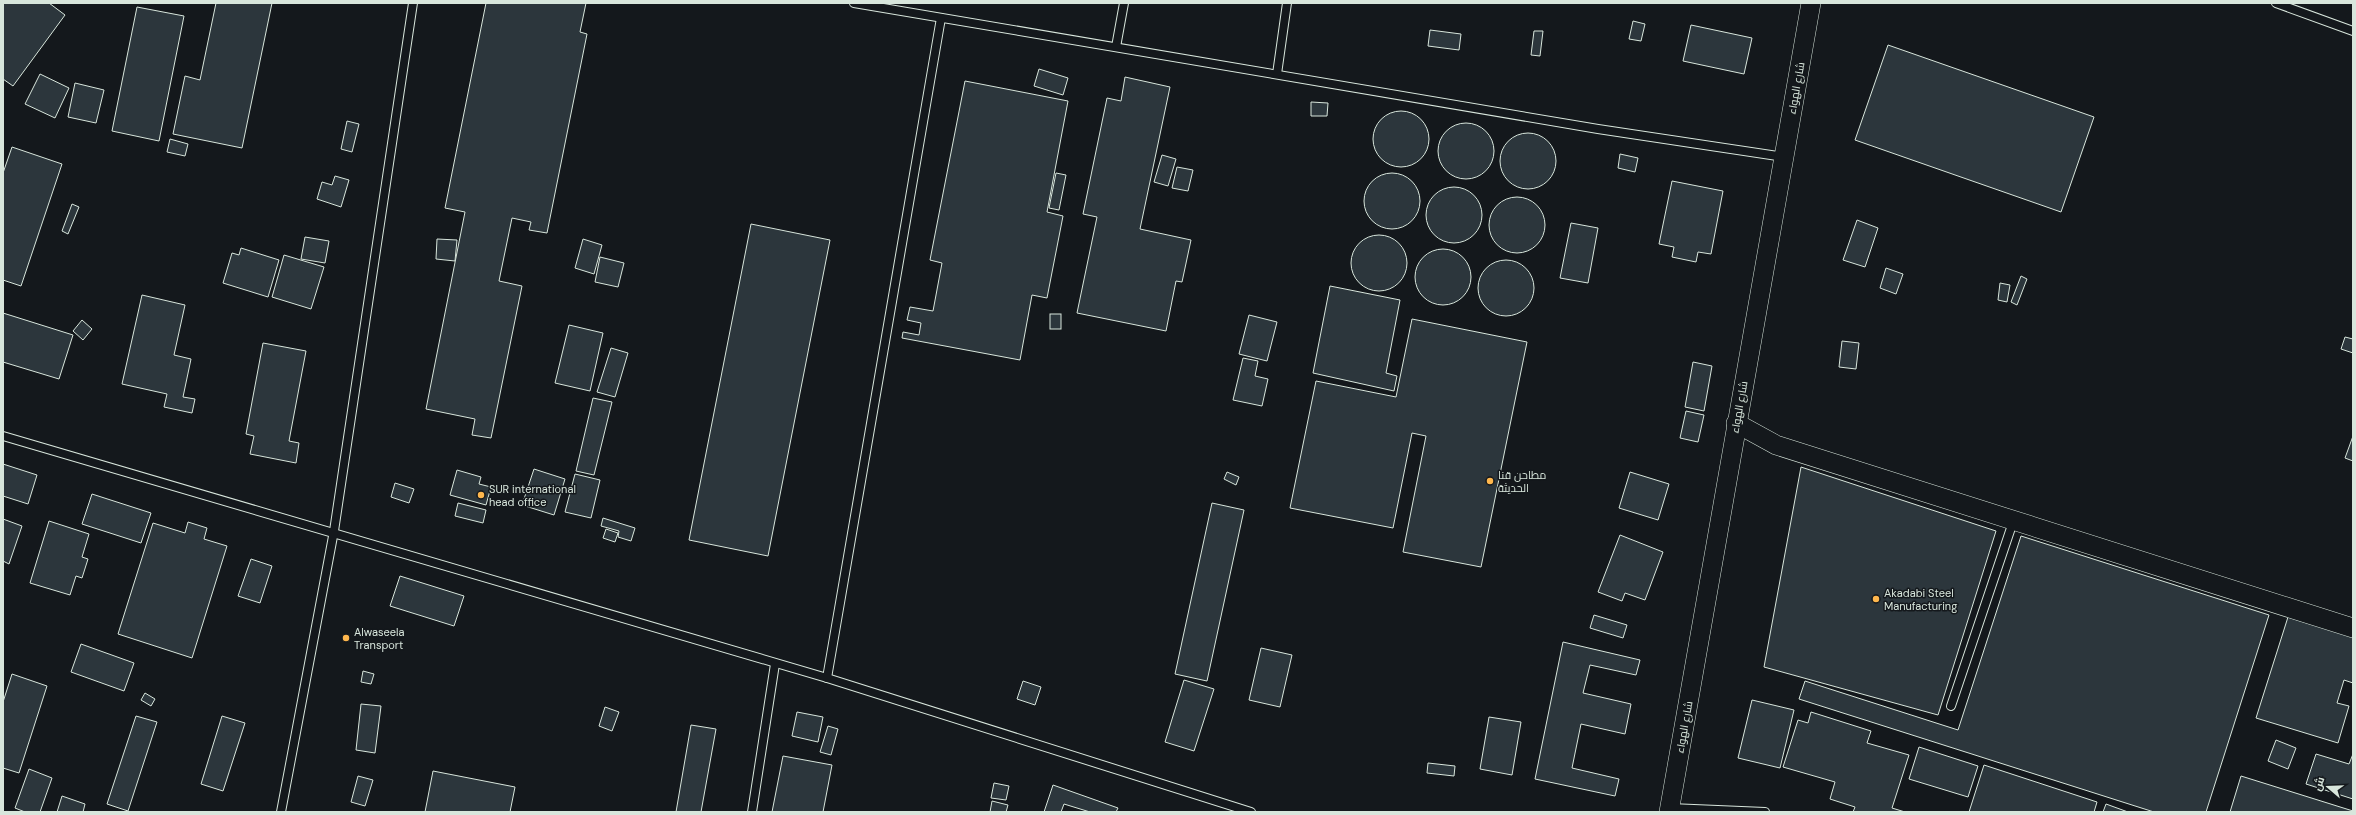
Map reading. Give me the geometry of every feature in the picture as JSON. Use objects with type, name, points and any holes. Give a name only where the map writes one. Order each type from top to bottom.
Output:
[{"type":"street","name":"شارع الهواء","points":[[1669,810],[1811,3]]},
{"type":"street","points":[[1736,423],[1776,446],[2014,519],[2353,628]]},
{"type":"lane","points":[[281,812],[334,531],[413,3]]},
{"type":"lane","points":[[854,3],[1784,158]]},
{"type":"lane","points":[[1116,47],[1124,3]]},
{"type":"lane","points":[[1277,74],[1287,3]]},
{"type":"lane","points":[[2276,3],[2353,31]]},
{"type":"lane","points":[[827,678],[941,18]]},
{"type":"lane","points":[[3,436],[334,531],[774,664],[827,678],[1245,811]]},
{"type":"lane","points":[[1951,706],[2014,519]]},
{"type":"lane","points":[[752,812],[774,664]]},
{"type":"lane","points":[[1669,810],[1765,812]]},
{"type":"building","points":[[3,3],[49,3],[65,15],[13,86],[3,79]]},
{"type":"building","points":[[216,3],[272,3],[242,148],[173,134],[185,76],[200,80]]},
{"type":"building","points":[[486,3],[586,3],[580,32],[587,34],[547,233],[529,230],[531,222],[512,218],[499,281],[522,286],[491,438],[472,435],[475,419],[426,409],[465,212],[445,208]]},
{"type":"building","points":[[137,7],[184,16],[159,141],[112,131]]},
{"type":"building","points":[[1633,21],[1645,24],[1641,41],[1629,39]]},
{"type":"building","points":[[1691,25],[1752,38],[1744,74],[1683,61]]},
{"type":"building","points":[[1430,30],[1461,34],[1459,50],[1428,46]]},
{"type":"building","points":[[1534,31],[1543,31],[1540,56],[1531,55]]},
{"type":"building","points":[[1888,45],[2094,117],[2061,212],[1855,140]]},
{"type":"building","points":[[1039,69],[1068,78],[1063,95],[1034,86]]},
{"type":"building","points":[[40,74],[69,88],[55,118],[25,104]]},
{"type":"building","points":[[1125,77],[1170,87],[1140,229],[1191,240],[1182,282],[1176,281],[1166,331],[1077,313],[1097,217],[1083,214],[1107,98],[1121,101]]},
{"type":"building","points":[[965,81],[1068,101],[1047,212],[1063,216],[1047,298],[1032,295],[1020,360],[902,338],[903,332],[919,335],[921,323],[907,320],[910,307],[933,311],[942,263],[930,260]]},
{"type":"building","points":[[75,83],[104,90],[96,123],[68,117]]},
{"type":"building","points":[[1311,102],[1328,103],[1327,116],[1311,116]]},
{"type":"building","points":[[1401,111],[1412,113],[1421,119],[1427,128],[1429,139],[1427,150],[1421,159],[1412,165],[1401,167],[1390,165],[1381,159],[1375,150],[1373,139],[1375,128],[1381,119],[1390,113]]},
{"type":"building","points":[[347,121],[359,124],[352,152],[341,149]]},
{"type":"building","points":[[1466,123],[1477,125],[1486,131],[1492,140],[1494,151],[1492,162],[1486,171],[1477,177],[1466,179],[1455,177],[1446,171],[1440,162],[1438,151],[1440,140],[1446,131],[1455,125]]},
{"type":"building","points":[[1528,133],[1539,135],[1548,141],[1554,150],[1556,161],[1554,172],[1548,181],[1539,187],[1528,189],[1517,187],[1508,181],[1502,172],[1500,161],[1502,150],[1508,141],[1517,135]]},
{"type":"building","points":[[170,139],[188,144],[185,156],[167,152]]},
{"type":"building","points":[[12,147],[62,164],[21,286],[3,280],[3,173]]},
{"type":"building","points":[[1620,154],[1638,158],[1635,172],[1618,168]]},
{"type":"building","points":[[1162,155],[1176,159],[1168,186],[1154,182]]},
{"type":"building","points":[[1177,167],[1193,170],[1188,191],[1172,188]]},
{"type":"building","points":[[1056,173],[1066,175],[1059,210],[1049,208]]},
{"type":"building","points":[[1392,173],[1403,175],[1412,181],[1418,190],[1420,201],[1418,212],[1412,221],[1403,227],[1392,229],[1381,227],[1372,221],[1366,212],[1364,201],[1366,190],[1372,181],[1381,175]]},
{"type":"building","points":[[335,176],[349,180],[341,207],[317,199],[322,182],[332,185]]},
{"type":"building","points":[[1672,181],[1723,191],[1711,254],[1698,252],[1696,262],[1672,257],[1674,247],[1659,244]]},
{"type":"building","points":[[1454,187],[1465,189],[1474,195],[1480,204],[1482,215],[1480,226],[1474,235],[1465,241],[1454,243],[1443,241],[1434,235],[1428,226],[1426,215],[1428,204],[1434,195],[1443,189]]},
{"type":"building","points":[[1517,197],[1528,199],[1537,205],[1543,214],[1545,225],[1543,236],[1537,245],[1528,251],[1517,253],[1506,251],[1497,245],[1491,236],[1489,225],[1491,214],[1497,205],[1506,199]]},
{"type":"building","points":[[72,204],[79,207],[68,234],[62,231]]},
{"type":"building","points":[[1857,220],[1878,228],[1865,267],[1843,260]]},
{"type":"building","points":[[1571,223],[1598,228],[1588,283],[1560,278]]},
{"type":"building","points":[[751,224],[830,240],[768,556],[689,540]]},
{"type":"building","points":[[1379,235],[1390,237],[1399,243],[1405,252],[1407,263],[1405,274],[1399,283],[1390,289],[1379,291],[1368,289],[1359,283],[1353,274],[1351,263],[1353,252],[1359,243],[1368,237]]},
{"type":"building","points":[[305,237],[329,241],[325,263],[301,259]]},
{"type":"building","points":[[437,239],[457,240],[455,261],[436,259]]},
{"type":"building","points":[[583,239],[602,245],[594,274],[575,268]]},
{"type":"building","points":[[241,248],[279,260],[268,297],[223,283],[232,253],[239,255]]},
{"type":"building","points":[[1443,249],[1454,251],[1463,257],[1469,266],[1471,277],[1469,288],[1463,297],[1454,303],[1443,305],[1432,303],[1423,297],[1417,288],[1415,277],[1417,266],[1423,257],[1432,251]]},
{"type":"building","points":[[284,255],[324,267],[311,309],[272,297]]},
{"type":"building","points":[[600,257],[624,263],[618,287],[595,282]]},
{"type":"building","points":[[1506,260],[1517,262],[1526,268],[1532,277],[1534,288],[1532,299],[1526,308],[1517,314],[1506,316],[1495,314],[1486,308],[1480,299],[1478,288],[1480,277],[1486,268],[1495,262]]},
{"type":"building","points":[[1886,268],[1903,274],[1896,294],[1880,288]]},
{"type":"building","points":[[2021,276],[2027,279],[2017,305],[2011,302]]},
{"type":"building","points":[[2000,283],[2010,285],[2007,302],[1998,300]]},
{"type":"building","points":[[1330,286],[1400,300],[1386,373],[1397,376],[1394,391],[1313,373]]},
{"type":"building","points":[[142,295],[185,305],[174,355],[191,359],[183,397],[195,399],[192,413],[164,407],[167,394],[122,384]]},
{"type":"building","points":[[3,313],[73,335],[59,379],[3,362]]},
{"type":"building","points":[[1050,314],[1061,314],[1061,329],[1050,329]]},
{"type":"building","points":[[1249,315],[1277,322],[1267,361],[1239,354]]},
{"type":"building","points":[[1412,319],[1527,342],[1481,567],[1403,552],[1426,436],[1412,433],[1393,528],[1290,508],[1316,381],[1396,397]]},
{"type":"building","points":[[82,320],[92,329],[83,340],[73,331]]},
{"type":"building","points":[[569,325],[603,333],[590,391],[555,383]]},
{"type":"building","points":[[2345,337],[2353,339],[2353,353],[2341,349]]},
{"type":"building","points":[[1842,341],[1859,343],[1856,369],[1839,367]]},
{"type":"building","points":[[263,343],[306,351],[289,441],[299,443],[296,463],[250,454],[254,436],[246,434]]},
{"type":"building","points":[[611,348],[628,353],[615,397],[597,392]]},
{"type":"building","points":[[1243,358],[1258,361],[1255,376],[1268,379],[1262,406],[1233,400]]},
{"type":"building","points":[[1693,362],[1712,366],[1704,411],[1685,407]]},
{"type":"building","points":[[593,398],[612,402],[594,475],[576,471]]},
{"type":"building","points":[[1686,411],[1704,415],[1698,442],[1680,438]]},
{"type":"building","points":[[2353,436],[2353,461],[2345,458]]},
{"type":"building","points":[[3,464],[37,475],[28,504],[3,496]]},
{"type":"building","name":"Akadabi Steel Manufacturing","points":[[1801,467],[1996,531],[1938,715],[1764,667]]},
{"type":"building","points":[[534,469],[565,479],[554,515],[522,505]]},
{"type":"building","points":[[457,470],[481,477],[479,484],[491,487],[486,505],[450,495]]},
{"type":"building","points":[[1227,472],[1239,477],[1236,485],[1224,479]]},
{"type":"building","points":[[1630,472],[1669,484],[1658,520],[1619,508]]},
{"type":"building","points":[[575,474],[600,480],[591,518],[565,512]]},
{"type":"building","points":[[395,483],[414,489],[409,503],[391,497]]},
{"type":"building","points":[[92,494],[151,513],[141,543],[82,524]]},
{"type":"building","points":[[458,503],[486,510],[483,523],[455,516]]},
{"type":"building","points":[[1212,503],[1244,510],[1207,681],[1175,674]]},
{"type":"building","points":[[603,518],[635,528],[631,541],[618,537],[619,531],[601,526]]},
{"type":"building","points":[[3,519],[22,526],[9,564],[3,561]]},
{"type":"building","points":[[49,521],[89,534],[82,557],[88,559],[82,578],[76,576],[70,595],[30,583]]},
{"type":"building","points":[[188,522],[207,528],[204,539],[227,546],[192,658],[118,634],[153,523],[185,533]]},
{"type":"building","points":[[606,529],[618,533],[615,542],[603,538]]},
{"type":"building","points":[[1620,535],[1663,552],[1645,600],[1625,593],[1622,601],[1598,592]]},
{"type":"building","points":[[2021,536],[2269,615],[2206,812],[2154,812],[1799,699],[1805,681],[1958,730]]},
{"type":"building","points":[[251,559],[272,566],[260,603],[238,596]]},
{"type":"building","points":[[400,576],[464,596],[454,626],[390,606]]},
{"type":"building","points":[[1594,615],[1627,625],[1623,638],[1590,628]]},
{"type":"building","points":[[2288,617],[2353,637],[2353,683],[2344,680],[2337,703],[2349,706],[2338,743],[2256,718]]},
{"type":"building","points":[[1563,642],[1640,660],[1636,675],[1590,665],[1583,693],[1631,704],[1625,734],[1581,724],[1572,768],[1619,779],[1615,796],[1535,779]]},
{"type":"building","points":[[81,644],[134,663],[124,691],[71,672]]},
{"type":"building","points":[[1261,648],[1292,655],[1280,707],[1249,700]]},
{"type":"building","points":[[363,671],[374,674],[371,684],[361,682]]},
{"type":"building","points":[[12,674],[47,686],[19,773],[3,768],[3,702]]},
{"type":"building","points":[[1184,680],[1214,689],[1194,751],[1165,742]]},
{"type":"building","points":[[1023,681],[1041,687],[1035,705],[1017,699]]},
{"type":"building","points":[[145,693],[155,699],[151,706],[141,700]]},
{"type":"building","points":[[1752,700],[1794,710],[1780,768],[1738,758]]},
{"type":"building","points":[[361,704],[381,706],[375,753],[356,750]]},
{"type":"building","points":[[605,707],[619,712],[612,731],[599,726]]},
{"type":"building","points":[[797,712],[823,717],[818,742],[792,736]]},
{"type":"building","points":[[1811,712],[1871,731],[1867,743],[1909,755],[1892,808],[1905,812],[1853,812],[1855,807],[1830,799],[1835,782],[1783,767],[1798,720],[1808,723]]},
{"type":"building","points":[[136,716],[157,722],[128,811],[107,804]]},
{"type":"building","points":[[222,716],[245,723],[223,791],[201,784]]},
{"type":"building","points":[[1489,717],[1521,722],[1512,775],[1480,769]]},
{"type":"building","points":[[691,725],[716,729],[701,812],[676,812]]},
{"type":"building","points":[[828,726],[838,729],[831,755],[820,752]]},
{"type":"building","points":[[2276,740],[2296,748],[2288,769],[2268,761]]},
{"type":"building","points":[[1919,747],[1978,766],[1968,797],[1909,779]]},
{"type":"building","points":[[2316,754],[2349,764],[2353,754],[2353,799],[2306,784]]},
{"type":"building","points":[[783,756],[832,765],[823,812],[772,812]]},
{"type":"building","points":[[1428,763],[1455,766],[1454,776],[1427,773]]},
{"type":"building","points":[[1984,765],[2097,802],[2094,812],[1969,812]]},
{"type":"building","points":[[29,769],[52,778],[40,812],[25,812],[15,808]]},
{"type":"building","points":[[433,771],[515,787],[510,812],[425,812]]},
{"type":"building","points":[[358,776],[373,780],[365,806],[351,802]]},
{"type":"building","points":[[2241,776],[2353,811],[2353,812],[2230,812]]},
{"type":"building","points":[[994,783],[1009,786],[1006,800],[991,798]]},
{"type":"building","points":[[1053,785],[1118,808],[1116,812],[1090,812],[1064,804],[1061,812],[1044,812]]},
{"type":"building","points":[[62,796],[85,804],[83,812],[57,812]]},
{"type":"building","points":[[992,801],[1008,805],[1006,812],[990,812]]},
{"type":"building","points":[[2106,804],[2128,812],[2103,812]]},
{"type":"place","name":"مطاحن قنا الحديثة","points":[[1490,481]]},
{"type":"place","name":"SUR international head office","points":[[481,495]]},
{"type":"place","name":"Akadabi Steel Manufacturing","points":[[1876,599]]},
{"type":"place","name":"Alwaseela Transport","points":[[346,638]]}]
